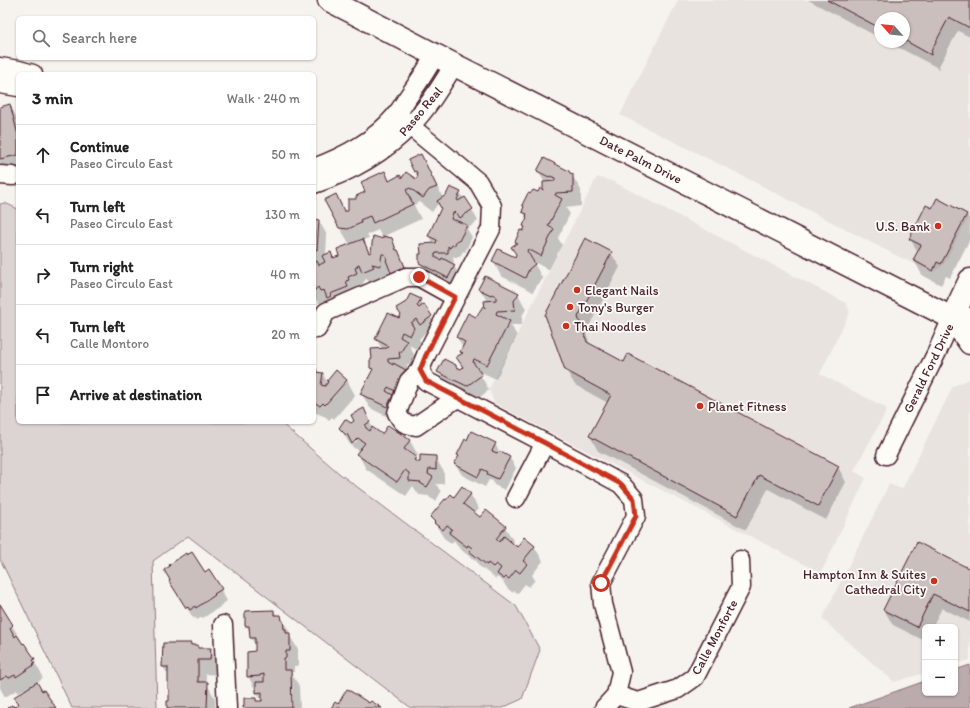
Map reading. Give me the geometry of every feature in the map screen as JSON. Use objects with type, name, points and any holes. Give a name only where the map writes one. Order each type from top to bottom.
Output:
[{"type":"main road","name":"Date Palm Drive","points":[[329,0],[445,60],[961,319],[970,343]]},
{"type":"main road","name":"Gerald Ford Drive","points":[[961,319],[970,280]]},
{"type":"street","name":"Paseo Real","points":[[316,167],[350,152],[372,138],[397,114],[418,84],[445,60]]},
{"type":"street","name":"Paseo Real","points":[[316,183],[344,172],[379,153],[410,126],[440,88],[445,60]]},
{"type":"street","points":[[0,67],[26,72]]},
{"type":"street","points":[[0,84],[16,87]]},
{"type":"street","points":[[397,114],[478,182],[492,206],[490,229],[426,355],[420,370],[409,381],[397,413],[402,422],[408,425],[416,426],[457,398]]},
{"type":"street","points":[[316,329],[326,312],[406,277],[419,277],[455,297]]},
{"type":"street","name":"Gerald Ford Drive","points":[[886,455],[937,352],[961,319]]},
{"type":"street","points":[[420,370],[426,381],[621,484],[634,499],[636,516],[601,583],[603,604],[621,672],[610,701]]},
{"type":"street","points":[[516,498],[545,443]]},
{"type":"street","name":"Calle Monforte","points":[[610,701],[638,702],[678,689],[694,677],[741,587],[740,560]]},
{"type":"street","points":[[223,625],[227,708]]},
{"type":"shaded area","points":[[678,0],[970,0],[970,214],[943,266],[933,272],[899,257],[727,168],[620,115]]},
{"type":"shaded area","points":[[597,177],[612,181],[846,303],[850,312],[820,374],[885,407],[887,410],[854,471],[866,478],[821,573],[494,403],[489,389]]},
{"type":"shaded area","points":[[5,203],[16,208],[16,424],[282,424],[340,474],[516,606],[540,650],[522,699],[502,708],[411,708],[188,536],[153,561],[157,708],[72,708],[0,559],[0,204]]},
{"type":"shaded area","points":[[970,379],[970,660],[958,663],[958,624],[922,624],[922,674],[894,682],[822,619],[889,484],[902,489],[953,386]]},
{"type":"shaded area","points":[[970,665],[970,708],[849,708],[922,682],[922,696],[958,696],[958,669]]},
{"type":"building","points":[[827,0],[970,0],[970,28],[949,17],[931,51],[931,55],[910,43],[910,12],[874,12],[874,25]]},
{"type":"building","points":[[10,104],[16,127],[16,155],[0,159],[0,107]]},
{"type":"building","points":[[421,154],[437,187],[429,190],[423,198],[410,188],[406,190],[413,204],[373,223],[370,216],[360,220],[361,223],[348,229],[339,228],[324,200],[336,194],[344,211],[348,211],[348,199],[356,199],[356,196],[365,192],[361,182],[385,171],[389,181],[400,175],[402,178],[406,172],[416,179],[418,176],[416,171],[414,172],[408,160]]},
{"type":"building","points":[[544,158],[573,174],[573,192],[556,193],[555,195],[562,199],[548,226],[554,229],[541,256],[528,249],[527,251],[535,264],[529,269],[525,278],[492,261],[498,249],[515,257],[516,254],[511,247],[517,243],[515,242],[520,230],[523,231],[525,227],[523,226],[527,214],[522,212],[524,206],[522,205],[528,193],[530,194],[533,190],[538,192],[540,188],[543,190],[543,182],[555,181],[555,178],[549,177],[537,171]]},
{"type":"building","points":[[450,187],[461,192],[457,199],[458,201],[465,197],[473,209],[460,218],[456,212],[453,213],[451,219],[467,225],[459,241],[457,240],[454,246],[452,245],[450,248],[448,246],[448,253],[435,254],[435,257],[441,260],[442,258],[455,265],[448,278],[419,263],[419,254],[421,254],[420,244],[436,243],[437,240],[428,236],[441,208],[437,201],[446,195]]},
{"type":"building","name":"U.S. Bank","points":[[937,198],[967,214],[941,264],[937,262],[933,271],[913,260],[921,245],[909,239],[926,205],[932,208]]},
{"type":"building","points":[[316,219],[319,220],[316,250]]},
{"type":"building","points":[[373,236],[383,239],[383,236],[392,238],[396,250],[398,250],[405,267],[391,273],[385,254],[382,254],[380,266],[372,264],[374,267],[362,272],[359,264],[357,265],[358,266],[355,268],[357,273],[348,277],[349,280],[346,281],[348,287],[330,294],[331,296],[327,298],[324,290],[320,291],[318,287],[316,289],[316,261],[319,265],[325,262],[322,256],[331,252],[333,258],[339,256],[337,249],[363,239],[369,253],[371,252]]},
{"type":"building","points":[[585,238],[612,252],[578,317],[587,342],[624,362],[628,354],[839,466],[818,506],[759,475],[737,516],[589,436],[611,395],[565,370],[545,315]]},
{"type":"building","points":[[485,276],[519,293],[514,301],[515,310],[497,311],[496,314],[510,321],[487,365],[474,359],[473,362],[482,375],[467,386],[437,372],[444,359],[456,365],[456,367],[461,369],[463,367],[456,357],[463,353],[460,352],[465,342],[456,337],[468,313],[476,317],[483,306],[485,308],[484,301],[496,300],[496,296],[478,289]]},
{"type":"building","points":[[410,294],[421,299],[417,306],[419,308],[424,304],[432,316],[420,325],[416,319],[411,323],[414,328],[410,336],[402,332],[400,337],[407,341],[401,352],[399,351],[400,358],[388,359],[388,362],[406,370],[395,391],[388,387],[386,391],[393,395],[387,407],[360,394],[373,369],[370,368],[370,360],[372,359],[371,349],[387,348],[388,346],[375,339],[388,313],[399,318],[401,315],[396,308],[406,302]]},
{"type":"building","points":[[336,370],[347,380],[325,405],[323,403],[320,406],[316,403],[316,372],[323,373],[321,385],[325,386]]},
{"type":"building","points":[[364,408],[370,422],[365,425],[370,431],[372,427],[382,434],[388,425],[410,440],[404,449],[416,457],[414,460],[417,462],[420,462],[420,455],[436,456],[436,470],[429,469],[428,474],[433,477],[427,487],[420,483],[421,482],[409,481],[409,473],[405,470],[397,482],[356,454],[365,443],[358,438],[352,444],[347,434],[346,435],[339,428],[345,419],[351,423],[354,421],[351,415]]},
{"type":"building","points":[[471,431],[496,443],[492,451],[497,453],[499,451],[510,457],[498,479],[487,474],[488,472],[482,469],[478,477],[454,464],[459,456],[457,455],[465,439],[467,440]]},
{"type":"building","points":[[462,486],[471,494],[463,504],[480,517],[486,510],[506,526],[496,539],[499,542],[504,536],[517,547],[524,537],[535,546],[523,561],[527,564],[520,573],[516,570],[509,579],[506,577],[504,579],[497,574],[501,568],[496,564],[493,567],[488,563],[487,565],[469,551],[472,548],[468,545],[467,547],[449,533],[452,529],[447,525],[443,530],[434,523],[435,522],[430,517],[445,499],[446,500],[451,494],[454,497]]},
{"type":"building","name":"Hampton Inn & Suites Cathedral City","points":[[917,542],[970,569],[970,612],[933,594],[917,627],[883,610]]},
{"type":"building","points":[[192,552],[205,572],[209,569],[222,589],[196,608],[195,606],[190,610],[188,607],[186,608],[164,570],[186,553],[187,555]]},
{"type":"building","points":[[0,604],[13,625],[10,628],[15,637],[17,635],[23,644],[24,643],[35,659],[33,660],[35,663],[16,677],[15,675],[9,678],[7,676],[0,680],[1,666]]},
{"type":"building","points":[[274,610],[274,615],[281,615],[286,633],[290,633],[290,651],[286,651],[286,658],[284,658],[284,670],[291,670],[292,708],[243,708],[244,698],[256,698],[256,701],[262,701],[262,692],[256,693],[256,682],[264,682],[264,674],[260,676],[247,677],[247,652],[255,651],[255,638],[250,638],[249,626],[245,626],[245,611]]},
{"type":"building","points":[[163,643],[191,643],[191,645],[198,645],[198,648],[211,648],[210,660],[198,660],[198,682],[208,682],[207,708],[167,708],[167,701],[169,701],[168,667],[162,667]]},
{"type":"building","points":[[37,682],[42,691],[44,690],[56,708],[7,708],[12,705],[14,707],[19,704],[14,697]]},
{"type":"building","points":[[347,689],[369,703],[371,701],[382,708],[331,708],[335,702],[338,704]]},
{"type":"place","name":"U.S. Bank","points":[[938,226]]},
{"type":"place","name":"Elegant Nails","points":[[577,290]]},
{"type":"place","name":"Tony's Burger","points":[[570,307]]},
{"type":"place","name":"Thai Noodles","points":[[566,326]]},
{"type":"place","name":"Planet Fitness","points":[[700,406]]},
{"type":"place","name":"Hampton Inn & Suites Cathedral City","points":[[934,581]]},
{"type":"route","points":[[419,277],[455,297],[420,370],[426,381],[621,484],[634,499],[636,516],[601,583]]}]
